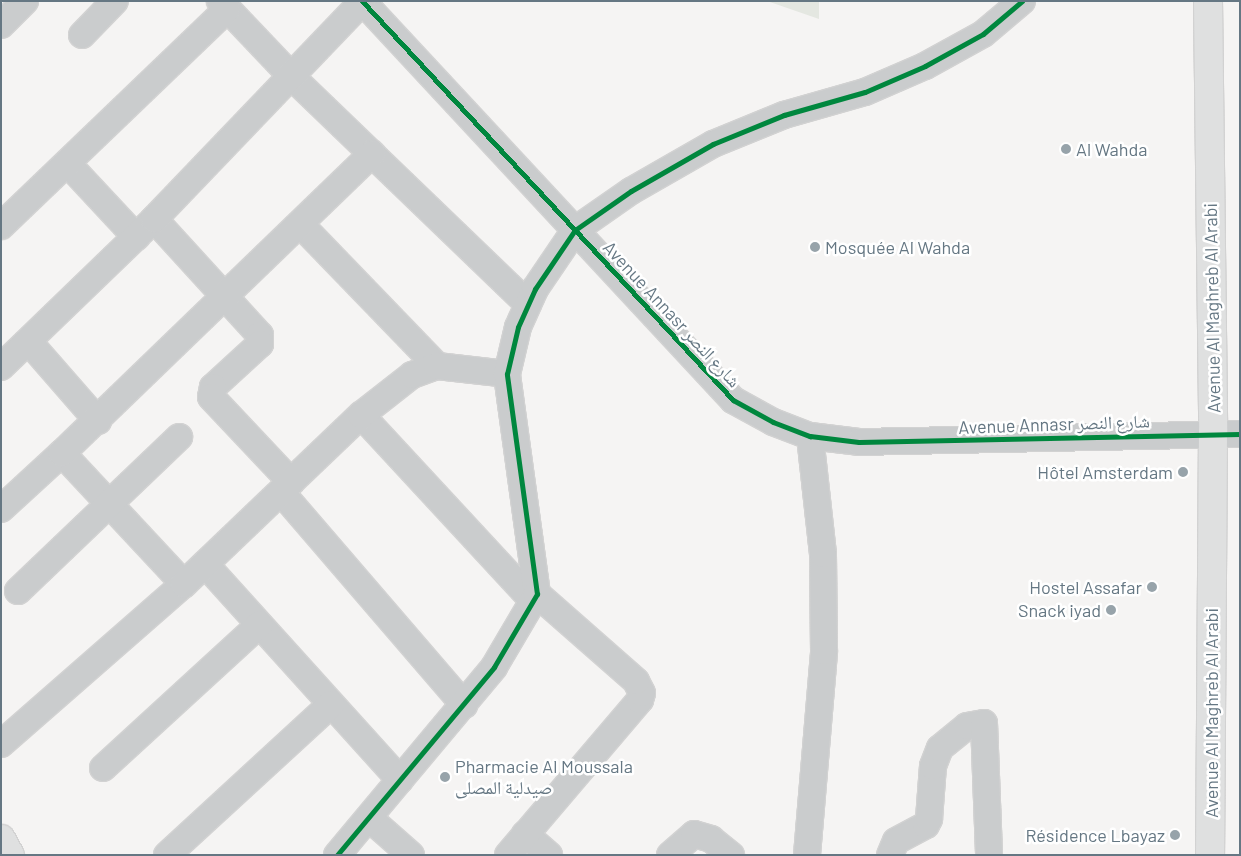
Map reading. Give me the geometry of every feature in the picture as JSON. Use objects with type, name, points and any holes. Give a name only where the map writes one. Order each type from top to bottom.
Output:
[{"type":"main road","name":"Avenue Al Maghreb Al Arabi","points":[[1208,1],[1213,433],[1210,855]]},
{"type":"main road","points":[[1,839],[10,855]]},
{"type":"street","points":[[1,25],[25,1]]},
{"type":"street","points":[[82,35],[115,1]]},
{"type":"street","points":[[337,855],[494,667],[535,598],[508,374],[518,327],[528,304],[535,289],[575,230],[631,191],[714,144],[784,115],[865,92],[925,66],[983,34],[1022,1]]},
{"type":"street","points":[[1,367],[145,228],[292,78],[362,2]]},
{"type":"street","name":"Avenue Annasr شارع النصر","points":[[362,2],[733,400],[773,422],[810,436],[859,442],[904,443],[1213,433],[1240,434]]},
{"type":"street","points":[[1,226],[68,164],[224,5],[292,78],[528,304]]},
{"type":"street","points":[[1,509],[98,421],[224,294],[372,154]]},
{"type":"street","points":[[68,164],[224,294],[261,339],[213,387],[211,397],[464,705]]},
{"type":"street","points":[[300,224],[437,366]]},
{"type":"street","points":[[29,342],[98,421]]},
{"type":"street","points":[[1,744],[184,584],[361,415],[412,375],[437,366],[508,374]]},
{"type":"street","points":[[361,415],[535,598],[636,681],[642,693],[640,700],[508,855]]},
{"type":"street","points":[[807,855],[824,651],[823,554],[810,436]]},
{"type":"street","points":[[18,590],[179,438]]},
{"type":"street","points":[[62,453],[184,584]]},
{"type":"street","points":[[205,564],[400,780]]},
{"type":"street","points":[[103,768],[260,625]]},
{"type":"street","points":[[167,855],[331,704]]},
{"type":"street","points":[[890,855],[896,841],[920,829],[929,819],[933,766],[940,748],[968,726],[984,723],[989,855]]},
{"type":"street","points":[[369,818],[411,855]]},
{"type":"street","points":[[525,834],[549,855]]},
{"type":"street","points":[[670,855],[694,834],[711,839],[731,855]]},
{"type":"shaded area","points":[[767,1],[819,1],[819,19]]},
{"type":"cycle path","points":[[362,1],[733,400],[773,422],[810,436],[859,442],[1240,434]]},
{"type":"cycle path","points":[[337,855],[494,667],[537,594],[507,374],[518,327],[535,289],[575,230],[631,191],[713,144],[784,115],[865,92],[925,66],[983,34],[1022,1]]},
{"type":"place","name":"Al Wahda","points":[[1066,149]]},
{"type":"place","name":"Mosquée Al Wahda","points":[[815,247]]},
{"type":"place","name":"Hôtel Amsterdam","points":[[1183,472]]},
{"type":"place","name":"Hostel Assafar","points":[[1152,587]]},
{"type":"place","name":"Snack iyad","points":[[1111,610]]},
{"type":"place","name":"Pharmacie Al Moussala صيدلية المصلى","points":[[445,777]]},
{"type":"place","name":"Résidence Lbayaz","points":[[1175,835]]}]
